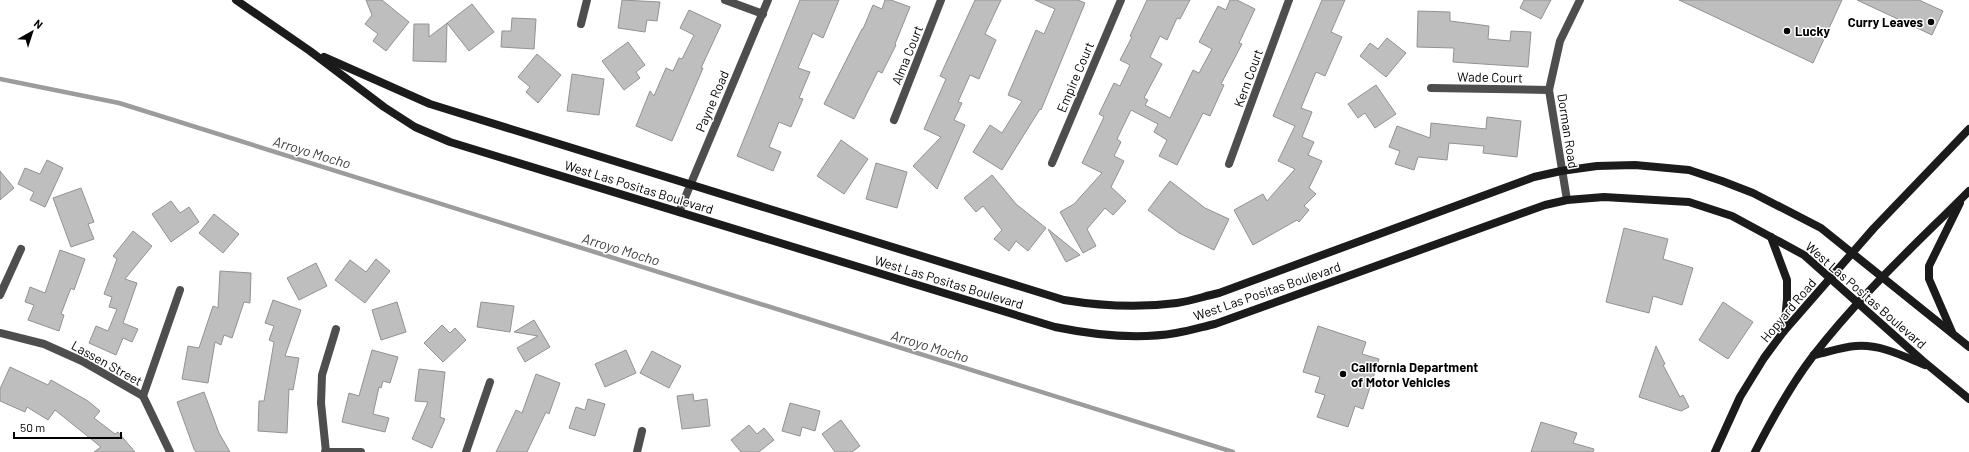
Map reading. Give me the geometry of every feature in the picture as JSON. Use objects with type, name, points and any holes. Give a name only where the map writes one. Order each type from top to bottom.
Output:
[{"type":"main road","name":"West Las Positas Boulevard","points":[[236,0],[310,51],[384,107],[415,126],[450,142],[1055,327],[1091,334],[1132,336],[1175,334],[1215,324],[1545,205],[1567,200],[1604,197],[1689,202],[1732,216],[1804,255],[1932,368],[1969,398]]},
{"type":"main road","name":"West Las Positas Boulevard","points":[[310,51],[430,104],[1064,300],[1097,305],[1139,306],[1177,303],[1219,293],[1534,177],[1597,166],[1636,165],[1689,170],[1753,193],[1814,224],[1853,253],[1969,347]]},
{"type":"main road","name":"Hopyard Road","points":[[1715,452],[1740,397],[1764,358],[1784,330],[1853,253],[1969,129]]},
{"type":"main road","points":[[1755,452],[1790,389],[1841,321],[1966,194]]},
{"type":"main road","points":[[1953,334],[1929,279],[1929,266],[1966,194]]},
{"type":"main road","points":[[1771,236],[1787,280],[1784,330]]},
{"type":"main road","points":[[1814,355],[1856,346],[1871,346],[1894,352],[1932,368]]},
{"type":"street","points":[[581,24],[587,0]]},
{"type":"street","points":[[725,0],[763,14]]},
{"type":"street","name":"Payne Road","points":[[679,212],[768,0]]},
{"type":"street","name":"Alma Court","points":[[894,120],[941,0]]},
{"type":"street","name":"Empire Court","points":[[1052,163],[1121,0]]},
{"type":"street","name":"Kern Court","points":[[1229,164],[1289,0]]},
{"type":"street","name":"Dorman Road","points":[[1567,200],[1549,90],[1560,41],[1580,0]]},
{"type":"street","name":"Wade Court","points":[[1431,88],[1549,90]]},
{"type":"street","points":[[0,295],[21,249]]},
{"type":"street","points":[[144,396],[180,290]]},
{"type":"street","points":[[336,329],[322,375],[321,403],[325,452],[361,452]]},
{"type":"street","name":"Lassen Street","points":[[0,333],[44,344],[82,361],[144,396],[170,452]]},
{"type":"street","points":[[466,452],[490,382]]},
{"type":"street","points":[[636,452],[642,431]]},
{"type":"building","points":[[366,0],[382,0],[409,22],[386,51],[373,41],[378,34],[365,24],[372,15]]},
{"type":"building","points":[[622,0],[660,2],[657,21],[647,20],[645,32],[618,28]]},
{"type":"building","points":[[800,0],[839,0],[823,38],[813,33],[798,68],[810,72],[799,98],[803,99],[791,127],[779,122],[769,147],[781,152],[773,171],[737,156]]},
{"type":"building","points":[[885,0],[891,0],[910,7],[895,44],[896,45],[882,73],[878,71],[854,119],[824,104],[863,29],[873,5],[882,9]]},
{"type":"building","points":[[975,0],[1001,0],[985,34],[996,40],[979,79],[970,75],[958,102],[962,103],[954,120],[965,125],[937,189],[913,166],[941,137],[924,129],[946,79],[940,76]]},
{"type":"building","points":[[1035,0],[1078,0],[1085,3],[1041,110],[1040,109],[1002,170],[973,152],[990,125],[1002,133],[1022,101],[1008,95],[1036,30],[1044,34],[1055,9]]},
{"type":"building","points":[[1147,0],[1190,0],[1180,19],[1177,18],[1167,40],[1160,36],[1150,57],[1162,64],[1144,98],[1148,100],[1145,105],[1170,118],[1193,70],[1199,73],[1212,49],[1199,42],[1218,6],[1226,10],[1230,0],[1237,0],[1255,9],[1239,43],[1242,44],[1221,84],[1224,85],[1210,116],[1203,113],[1177,165],[1159,156],[1167,140],[1154,132],[1158,124],[1131,110],[1117,139],[1121,142],[1114,156],[1124,161],[1111,187],[1126,201],[1113,215],[1105,208],[1087,229],[1096,246],[1083,253],[1060,212],[1074,204],[1102,173],[1082,163],[1104,117],[1099,114],[1114,83],[1120,86],[1130,65],[1120,60],[1132,37],[1130,36]]},
{"type":"building","points":[[1322,0],[1345,0],[1331,32],[1342,37],[1325,76],[1316,72],[1301,108],[1312,112],[1302,137],[1314,142],[1308,155],[1322,161],[1309,188],[1316,194],[1304,206],[1309,210],[1299,222],[1297,220],[1253,245],[1234,210],[1263,194],[1267,201],[1295,169],[1278,161],[1295,126],[1273,116]]},
{"type":"building","points":[[1524,0],[1551,0],[1541,19],[1520,8]]},
{"type":"building","name":"Lucky","points":[[1679,0],[1842,0],[1813,63]]},
{"type":"building","points":[[1857,0],[1919,0],[1943,11],[1932,35]]},
{"type":"building","points":[[472,4],[494,32],[469,51],[447,23]]},
{"type":"building","points":[[689,10],[721,25],[701,68],[703,68],[672,141],[636,126],[650,91],[654,96],[666,68],[673,71],[679,58],[682,59],[694,35],[680,28]]},
{"type":"building","points":[[1418,11],[1450,12],[1450,21],[1489,26],[1488,39],[1510,41],[1511,31],[1531,32],[1528,67],[1453,62],[1454,48],[1417,47]]},
{"type":"building","points":[[512,18],[536,19],[534,49],[501,47],[502,31],[511,31]]},
{"type":"building","points":[[447,23],[446,62],[413,61],[414,24],[429,24],[429,37]]},
{"type":"building","points":[[1387,38],[1406,53],[1386,77],[1360,56],[1370,43],[1378,49]]},
{"type":"building","points":[[628,42],[645,65],[636,72],[640,78],[624,90],[602,61]]},
{"type":"building","points":[[537,54],[561,75],[538,103],[526,92],[530,87],[518,77]]},
{"type":"building","points":[[572,74],[604,79],[599,115],[567,111]]},
{"type":"building","points":[[1376,85],[1396,114],[1375,128],[1365,113],[1358,118],[1348,104]]},
{"type":"building","points":[[1487,117],[1521,121],[1517,157],[1483,153],[1484,146],[1449,143],[1447,160],[1418,157],[1414,170],[1395,164],[1400,151],[1389,147],[1397,126],[1430,138],[1431,123],[1486,129]]},
{"type":"building","points":[[841,140],[868,159],[844,194],[817,176]]},
{"type":"building","points":[[47,160],[63,168],[45,207],[30,200],[34,192],[18,184],[25,168],[40,174]]},
{"type":"building","points":[[876,163],[907,172],[897,208],[866,199]]},
{"type":"building","points":[[0,171],[14,188],[0,200]]},
{"type":"building","points":[[992,175],[1016,204],[1046,228],[1028,251],[1016,241],[1009,251],[994,239],[1002,230],[983,206],[976,212],[964,198]]},
{"type":"building","points":[[1170,181],[1205,208],[1229,219],[1214,250],[1179,233],[1148,210]]},
{"type":"building","points":[[81,188],[94,222],[88,224],[94,239],[71,247],[53,198]]},
{"type":"building","points":[[171,201],[180,213],[189,207],[199,222],[171,242],[152,214]]},
{"type":"building","points":[[214,214],[239,234],[223,253],[199,233]]},
{"type":"building","points":[[1624,228],[1668,239],[1663,259],[1693,268],[1682,305],[1653,296],[1649,313],[1606,302]]},
{"type":"building","points":[[1048,229],[1080,255],[1066,262]]},
{"type":"building","points":[[133,231],[152,246],[125,279],[137,283],[123,323],[138,329],[132,342],[123,338],[116,355],[89,343],[96,326],[108,331],[117,309],[109,307],[112,297],[104,294],[117,259],[113,256]]},
{"type":"building","points":[[60,250],[85,259],[74,290],[71,288],[61,314],[64,315],[59,331],[28,320],[34,305],[25,302],[30,287],[45,293]]},
{"type":"building","points":[[376,259],[390,271],[365,303],[335,280],[350,260],[366,272]]},
{"type":"building","points":[[316,263],[327,286],[299,300],[287,278]]},
{"type":"building","points":[[220,271],[251,273],[250,303],[244,302],[232,338],[224,335],[221,345],[215,342],[208,383],[182,379],[188,346],[199,348],[213,306],[218,308]]},
{"type":"building","points":[[273,300],[301,310],[285,356],[299,358],[293,390],[289,389],[287,433],[258,431],[259,401],[264,401],[274,342],[269,340],[274,326],[265,323]]},
{"type":"building","points":[[397,302],[406,332],[381,340],[372,310]]},
{"type":"building","points":[[481,302],[514,306],[510,332],[477,327]]},
{"type":"building","points":[[1723,302],[1753,322],[1728,359],[1699,340]]},
{"type":"building","points":[[534,320],[550,347],[525,362],[517,348],[538,336],[514,332]]},
{"type":"building","points":[[442,325],[450,333],[455,328],[466,340],[443,362],[424,343]]},
{"type":"building","name":"California Department of Motor Vehicles","points":[[1318,326],[1366,342],[1362,354],[1379,359],[1363,409],[1355,406],[1348,427],[1317,417],[1325,395],[1315,392],[1320,377],[1303,372]]},
{"type":"building","points":[[1656,346],[1665,364],[1663,365],[1680,397],[1683,395],[1689,407],[1681,411],[1639,397]]},
{"type":"building","points":[[372,350],[398,357],[390,383],[383,381],[381,388],[379,387],[373,414],[389,418],[385,432],[342,422],[349,393],[359,396]]},
{"type":"building","points":[[626,350],[636,373],[605,387],[595,364]]},
{"type":"building","points":[[652,351],[681,366],[669,388],[640,373]]},
{"type":"building","points":[[10,367],[48,385],[51,380],[88,401],[100,411],[94,418],[115,434],[118,432],[135,452],[94,452],[101,447],[55,410],[48,420],[27,407],[25,412],[0,401],[0,389]]},
{"type":"building","points":[[419,369],[445,372],[440,417],[445,419],[432,448],[412,439],[428,402],[415,401]]},
{"type":"building","points":[[536,374],[560,383],[549,414],[546,412],[527,452],[496,452],[516,410],[522,413]]},
{"type":"building","points":[[204,392],[219,433],[230,452],[196,452],[194,449],[177,402]]},
{"type":"building","points":[[693,394],[694,401],[707,399],[710,426],[682,429],[677,396]]},
{"type":"building","points":[[588,399],[605,404],[595,436],[569,428],[576,407],[585,410]]},
{"type":"building","points":[[790,403],[820,411],[815,431],[802,427],[800,436],[782,431]]},
{"type":"building","points":[[841,420],[860,446],[852,452],[835,452],[822,434]]},
{"type":"building","points":[[1541,422],[1577,433],[1573,443],[1594,449],[1593,452],[1531,452]]},
{"type":"building","points":[[749,425],[757,434],[764,428],[774,440],[759,452],[741,452],[731,440]]},
{"type":"waterway","name":"Arroyo Mocho","points":[[0,79],[119,103],[1233,452]]},
{"type":"place","name":"Curry Leaves","points":[[1931,22]]},
{"type":"place","name":"Lucky","points":[[1787,31]]},
{"type":"place","name":"California Department of Motor Vehicles","points":[[1343,374]]}]
